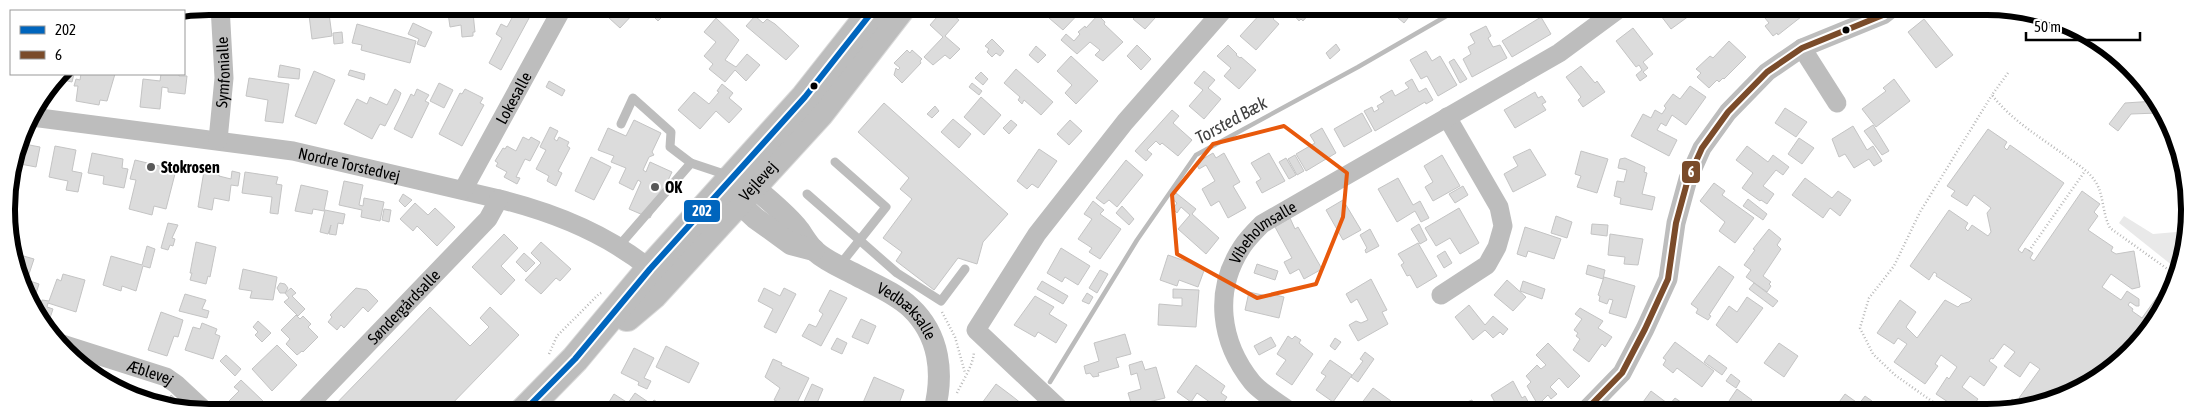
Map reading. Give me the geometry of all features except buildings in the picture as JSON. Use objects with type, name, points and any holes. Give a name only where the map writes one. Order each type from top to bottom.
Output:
[{"type":"main road","name":"Vejlevej","points":[[575,359],[653,295],[741,191],[805,97],[870,15]]},
{"type":"main road","name":"Vejlevej","points":[[531,404],[575,359],[650,269],[741,191],[820,113],[896,15]]},
{"type":"street","name":"Symfonialle","points":[[218,140],[224,78],[220,15]]},
{"type":"street","name":"Lokesalle","points":[[463,190],[559,15]]},
{"type":"street","points":[[1055,404],[976,330],[1037,234],[1125,122],[1219,15]]},
{"type":"street","name":"Vibeholmsalle","points":[[1280,404],[1252,383],[1232,350],[1223,316],[1226,289],[1232,263],[1242,246],[1262,224],[1559,53],[1611,15]]},
{"type":"street","points":[[1592,404],[1622,373],[1668,279],[1676,223],[1688,179],[1702,148],[1728,112],[1767,72],[1802,48],[1882,15]]},
{"type":"street","points":[[1802,48],[1837,103]]},
{"type":"street","points":[[1441,295],[1487,265],[1497,247],[1503,226],[1499,207],[1447,116]]},
{"type":"street","name":"Nordre Torstedvej","points":[[38,118],[293,151],[499,198],[562,218],[618,247],[650,269]]},
{"type":"street","name":"Vedbæksalle","points":[[741,191],[791,244],[814,250],[839,266],[892,282],[909,306],[922,319],[931,335],[937,352],[940,370],[936,404]]},
{"type":"street","name":"Søndergårdsalle","points":[[310,404],[488,219],[499,198]]},
{"type":"street","name":"Æblevej","points":[[72,347],[166,377],[197,404]]},
{"type":"lane","points":[[621,124],[633,98],[671,132],[670,146],[692,163],[721,173],[741,191]]},
{"type":"lane","points":[[836,162],[886,206],[839,266]]},
{"type":"lane","points":[[618,247],[692,163]]},
{"type":"lane","points":[[807,194],[860,240],[892,282],[941,302],[966,269]]},
{"type":"path","points":[[1936,404],[1896,375],[1873,354],[1860,328],[1869,298],[1894,266],[1920,212],[1992,95],[2008,73]]},
{"type":"path","points":[[1992,95],[2003,110],[2085,170],[2094,180],[2100,191],[2104,216],[2110,228],[2171,272]]},
{"type":"path","points":[[2029,251],[2085,170]]},
{"type":"path","points":[[956,396],[965,374],[974,360],[976,330]]},
{"type":"highlighted area","points":[[1284,126],[1347,173],[1343,217],[1316,284],[1257,298],[1177,254],[1172,195],[1213,144]]},
{"type":"shaded area","points":[[2124,216],[2153,234],[2180,232],[2173,266],[2119,223]]},
{"type":"waterway","name":"Torsted Bæk","points":[[1050,382],[1137,240],[1196,155],[1358,67],[1448,15]]},
{"type":"transit line","name":"202","points":[[531,404],[575,359],[650,269],[805,97],[870,15]]},
{"type":"transit line","name":"6","points":[[1592,404],[1622,373],[1645,329],[1668,279],[1676,223],[1688,179],[1702,148],[1728,112],[1767,72],[1802,48],[1883,15]]},
{"type":"place","name":"Stokrosen","points":[[151,167]]},
{"type":"place","name":"OK","points":[[655,187]]}]
